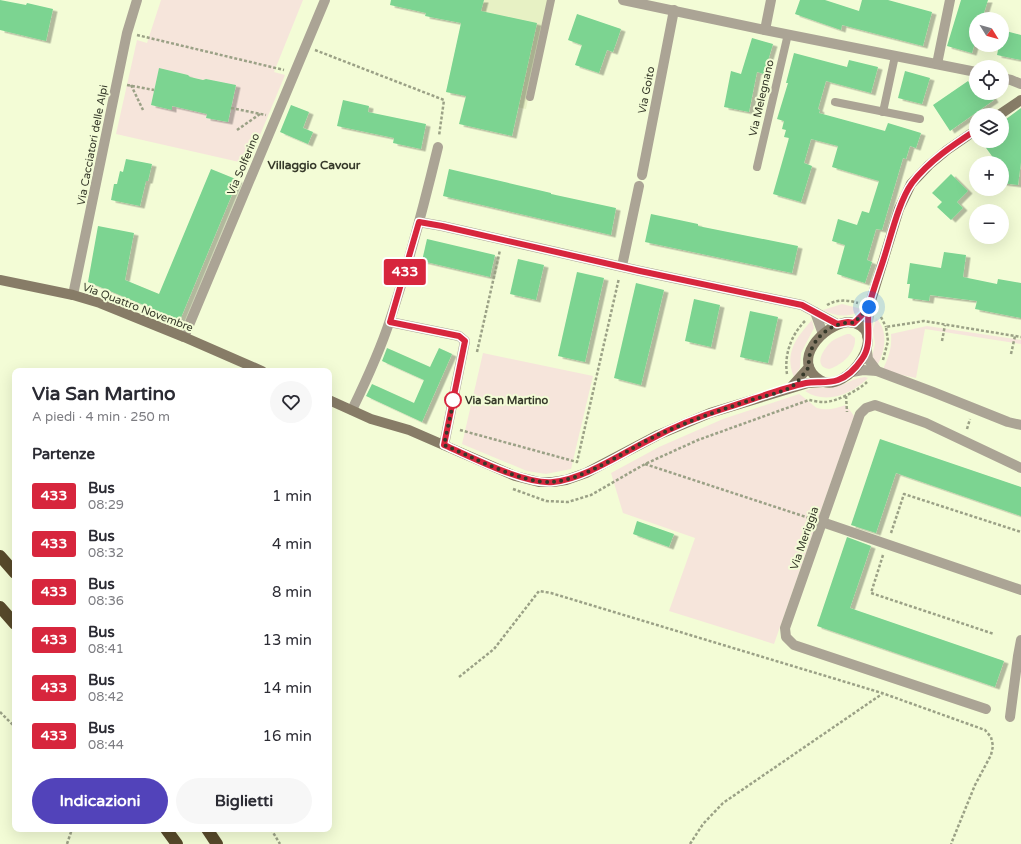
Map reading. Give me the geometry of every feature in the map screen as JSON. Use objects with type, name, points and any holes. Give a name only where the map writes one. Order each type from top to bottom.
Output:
[{"type":"highway","points":[[0,556],[12,570]]},
{"type":"highway","points":[[0,607],[12,621]]},
{"type":"highway","points":[[168,832],[177,844]]},
{"type":"highway","points":[[209,832],[217,844]]},
{"type":"street","name":"Via Cacciatori delle Alpi","points":[[73,295],[127,33],[137,0]]},
{"type":"street","name":"Via Solferino","points":[[184,337],[325,0]]},
{"type":"street","points":[[623,0],[969,71]]},
{"type":"street","points":[[765,30],[771,0]]},
{"type":"street","points":[[937,64],[950,0]]},
{"type":"street","name":"Via Goito","points":[[642,175],[674,10]]},
{"type":"street","points":[[1009,80],[1021,84]]},
{"type":"street","points":[[1009,108],[1021,100]]},
{"type":"street","points":[[877,371],[868,359],[867,351],[869,307],[899,209],[911,184],[929,165],[969,135]]},
{"type":"street","points":[[352,410],[370,372],[390,322],[416,237],[438,147]]},
{"type":"street","points":[[622,266],[639,186]]},
{"type":"street","points":[[419,222],[802,305],[837,324]]},
{"type":"street","name":"Via Quattro Novembre","points":[[0,280],[73,295],[100,303],[255,368]]},
{"type":"street","points":[[854,323],[869,307]]},
{"type":"street","points":[[815,312],[823,334]]},
{"type":"street","points":[[390,322],[459,336],[465,341],[444,445]]},
{"type":"street","points":[[823,382],[817,378],[809,367],[808,360],[810,351],[815,342],[831,327],[848,322],[854,323],[864,329],[867,336]]},
{"type":"street","points":[[332,401],[371,419],[409,430],[515,476],[539,482],[553,482],[566,480],[586,473],[658,435],[704,416],[808,382],[830,382],[839,380],[852,372],[867,351]]},
{"type":"street","points":[[791,387],[809,367]]},
{"type":"street","points":[[852,372],[863,370],[877,371],[1008,422],[1021,425]]},
{"type":"street","name":"Via Meriggia","points":[[986,709],[794,645],[786,637],[785,628],[860,414],[866,408],[875,405],[926,423],[1021,468]]},
{"type":"street","points":[[822,522],[1021,590]]},
{"type":"street","points":[[1010,717],[1021,640]]},
{"type":"lane","points":[[530,97],[551,0]]},
{"type":"lane","name":"Via Melegnano","points":[[757,167],[788,34]]},
{"type":"lane","points":[[883,112],[895,56]]},
{"type":"lane","points":[[835,102],[920,119]]},
{"type":"path","points":[[127,33],[294,72]]},
{"type":"path","points":[[306,46],[444,100],[438,147]]},
{"type":"path","points":[[117,82],[154,90]]},
{"type":"path","points":[[131,85],[143,110]]},
{"type":"path","points":[[231,108],[276,117]]},
{"type":"path","points":[[237,130],[260,114]]},
{"type":"path","points":[[476,354],[503,240]]},
{"type":"path","points":[[460,430],[576,462],[622,266]]},
{"type":"path","points":[[942,341],[945,325]]},
{"type":"path","points":[[1011,354],[1015,336]]},
{"type":"path","points":[[962,441],[974,409]]},
{"type":"path","points":[[454,449],[462,423]]},
{"type":"path","points":[[645,464],[822,522]]},
{"type":"path","points":[[904,494],[1021,532]]},
{"type":"path","points":[[460,678],[494,649],[539,591],[551,592],[882,693],[985,730],[991,737],[993,746],[991,755],[975,785],[951,844]]},
{"type":"path","points":[[871,593],[994,634]]},
{"type":"path","points":[[690,844],[703,824],[723,803],[882,693]]},
{"type":"path","points":[[0,712],[12,724]]},
{"type":"path","points":[[67,844],[71,832]]},
{"type":"path","points":[[273,832],[280,844]]},
{"type":"shaded area","points":[[161,0],[303,0],[274,72],[285,75],[248,164],[116,134],[137,40],[147,43]],"holes":[[[159,69],[188,75],[190,77],[203,80],[206,79],[236,86],[228,122],[207,118],[207,114],[173,106],[171,110],[151,105]]]},
{"type":"shaded area","points":[[467,0],[549,0],[526,109],[446,92]]},
{"type":"shaded area","points":[[842,304],[862,309],[853,314],[843,316],[823,310]]},
{"type":"shaded area","points":[[876,318],[883,329],[884,335],[884,348],[877,366],[872,356],[875,344],[873,330]]},
{"type":"shaded area","points":[[812,320],[814,328],[801,353],[800,368],[794,377],[790,360],[793,346],[801,333]]},
{"type":"shaded area","points":[[927,326],[1021,340],[1021,344],[925,329],[916,378],[893,373],[883,369],[890,352],[891,334]]},
{"type":"shaded area","points":[[850,334],[855,338],[855,343],[851,353],[839,365],[829,369],[824,367],[820,361],[823,352],[834,340]]},
{"type":"shaded area","points":[[483,353],[593,376],[571,469],[546,474],[527,471],[462,444]]},
{"type":"shaded area","points":[[865,377],[868,378],[862,384],[847,393],[838,396],[821,397],[805,391],[816,388],[830,388]]},
{"type":"shaded area","points":[[799,394],[817,408],[821,409],[836,408],[846,405],[854,416],[774,644],[669,611],[695,538],[623,513],[611,473],[659,447],[723,419]]},
{"type":"building","points":[[0,0],[26,5],[27,3],[53,9],[46,41],[0,30]]},
{"type":"building","points":[[391,0],[484,0],[481,11],[537,23],[512,136],[459,124],[466,96],[446,92],[461,23],[425,16],[426,13],[390,5]]},
{"type":"building","points":[[800,0],[825,0],[859,11],[862,0],[888,0],[932,12],[923,46],[842,25],[841,30],[795,14]]},
{"type":"building","points":[[961,0],[988,0],[984,12],[969,12],[969,52],[972,53],[947,46]]},
{"type":"building","points":[[577,14],[621,29],[613,52],[607,50],[599,73],[575,65],[582,45],[568,40]]},
{"type":"building","points":[[1009,32],[1021,35],[1021,60],[997,55],[998,52],[1009,52]]},
{"type":"building","points":[[752,38],[773,44],[764,74],[757,72],[749,112],[724,107],[731,71],[741,74]]},
{"type":"building","points":[[794,53],[847,67],[849,60],[878,67],[871,93],[826,81],[818,109],[820,110],[819,113],[885,131],[888,123],[921,133],[916,148],[910,146],[906,159],[903,158],[882,230],[876,229],[867,260],[872,262],[865,283],[837,274],[845,245],[832,241],[838,219],[857,225],[862,211],[869,213],[879,181],[832,167],[838,146],[811,139],[804,163],[812,166],[801,202],[773,194],[789,138],[784,137],[786,130],[782,129],[784,121],[777,119],[788,83],[786,83]]},
{"type":"building","points":[[159,68],[203,80],[206,79],[236,85],[228,122],[206,118],[207,114],[172,106],[172,110],[151,105]]},
{"type":"building","points":[[905,71],[930,78],[922,104],[898,98]]},
{"type":"building","points":[[968,81],[969,100],[994,100],[983,108],[969,108],[969,118],[950,131],[933,105]]},
{"type":"building","points":[[343,100],[369,106],[368,112],[426,124],[421,149],[393,143],[394,138],[337,126]]},
{"type":"building","points":[[291,105],[309,112],[303,128],[313,132],[308,144],[280,132]]},
{"type":"building","points":[[1021,108],[1021,162],[1018,185],[1009,184],[1009,156],[992,156],[986,148],[1009,148],[1009,117]]},
{"type":"building","points":[[126,159],[152,164],[140,206],[111,200],[114,184],[117,184],[120,171],[123,172]]},
{"type":"building","points":[[211,169],[238,180],[180,320],[88,282],[98,226],[134,233],[125,280],[159,294]]},
{"type":"building","points":[[449,169],[616,208],[611,235],[443,196]]},
{"type":"building","points":[[951,174],[968,191],[957,202],[963,208],[951,220],[937,207],[942,202],[932,193]]},
{"type":"building","points":[[651,214],[698,224],[698,226],[798,246],[792,273],[645,242]]},
{"type":"building","points":[[427,239],[495,255],[490,277],[422,261]]},
{"type":"building","points":[[944,252],[966,255],[963,277],[997,284],[998,279],[1021,283],[1021,318],[975,309],[977,301],[930,295],[929,301],[908,298],[910,284],[907,284],[910,263],[941,268]]},
{"type":"building","points":[[518,259],[544,265],[536,300],[510,294]]},
{"type":"building","points":[[577,272],[604,278],[585,362],[558,356]]},
{"type":"building","points":[[636,283],[664,290],[641,385],[614,378]]},
{"type":"building","points":[[694,299],[720,305],[711,347],[685,341]]},
{"type":"building","points":[[750,311],[778,317],[768,363],[740,357]]},
{"type":"building","points":[[387,348],[430,367],[439,348],[452,354],[422,422],[366,396],[372,384],[414,403],[424,380],[382,361]]},
{"type":"building","points":[[880,439],[1021,487],[1021,516],[896,473],[876,533],[851,525]]},
{"type":"building","points":[[637,521],[674,534],[669,547],[633,534]]},
{"type":"building","points":[[847,537],[871,546],[850,608],[1004,661],[995,687],[817,626]]},
{"type":"bus line","name":"433","points":[[864,313],[854,323],[848,322],[837,324],[802,305],[419,222],[416,237],[390,322],[459,336],[465,341],[444,445],[515,476],[539,482],[566,480],[586,473],[658,435],[710,413],[808,382],[830,382],[839,380],[852,372],[867,351],[869,307],[899,209],[911,184],[929,165],[969,135]]},
{"type":"place","name":"Via San Martino","points":[[453,400]]},
{"type":"district","name":"Villaggio Cavour","points":[[314,165]]},
{"type":"route","points":[[453,400],[454,399],[444,445],[515,476],[539,482],[566,480],[586,473],[658,435],[710,413],[791,387],[809,367],[808,360],[810,351],[815,342],[831,327],[840,323],[854,323],[869,307]]}]
